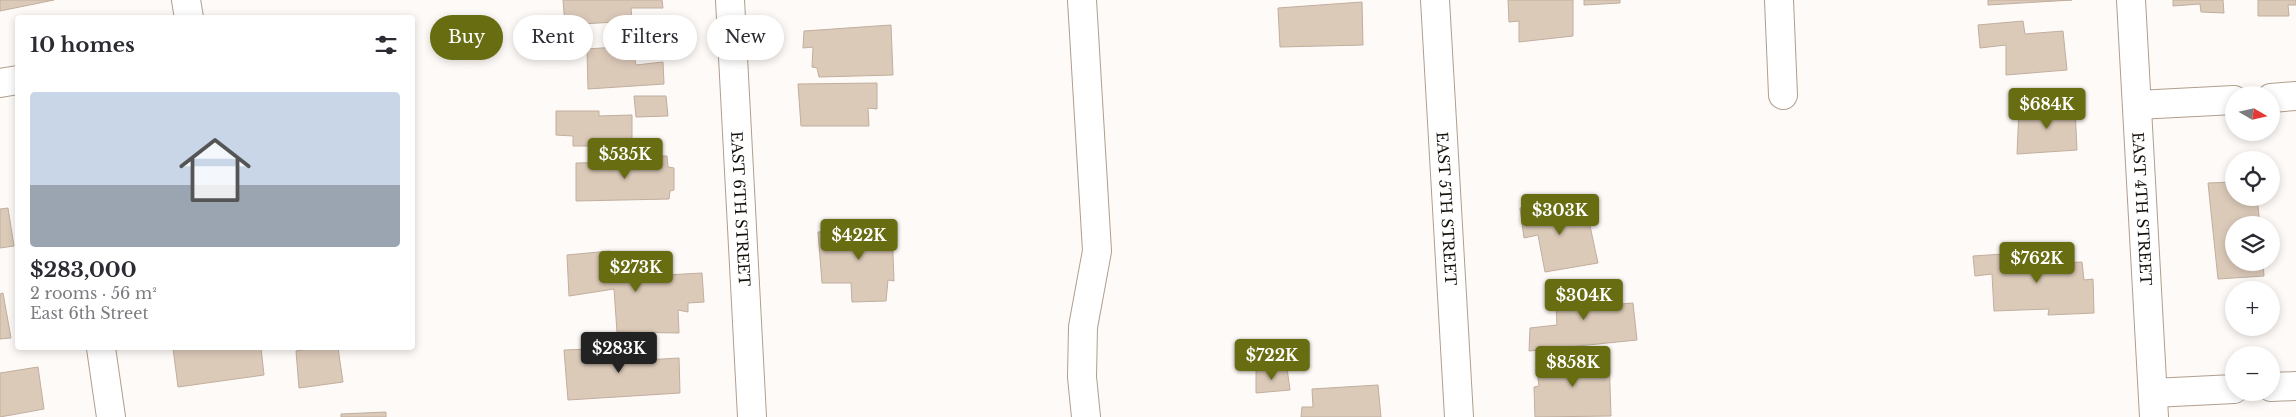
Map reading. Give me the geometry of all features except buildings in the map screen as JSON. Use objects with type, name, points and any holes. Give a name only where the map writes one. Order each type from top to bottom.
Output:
[{"type":"street","points":[[186,0],[188,15]]},
{"type":"street","name":"EAST 6TH STREET","points":[[730,0],[752,417]]},
{"type":"street","points":[[1082,0],[1096,250],[1083,327],[1082,377],[1086,417]]},
{"type":"street","name":"EAST 5TH STREET","points":[[1436,0],[1459,417]]},
{"type":"street","points":[[1778,0],[1783,95]]},
{"type":"street","name":"EAST 4TH STREET","points":[[2132,0],[2153,405]]},
{"type":"street","points":[[0,83],[15,80]]},
{"type":"street","points":[[2280,97],[2296,96]]},
{"type":"street","points":[[2137,105],[2225,100]]},
{"type":"street","points":[[101,350],[111,417]]},
{"type":"street","points":[[2280,387],[2296,386]]},
{"type":"street","points":[[2153,405],[2225,391]]}]
